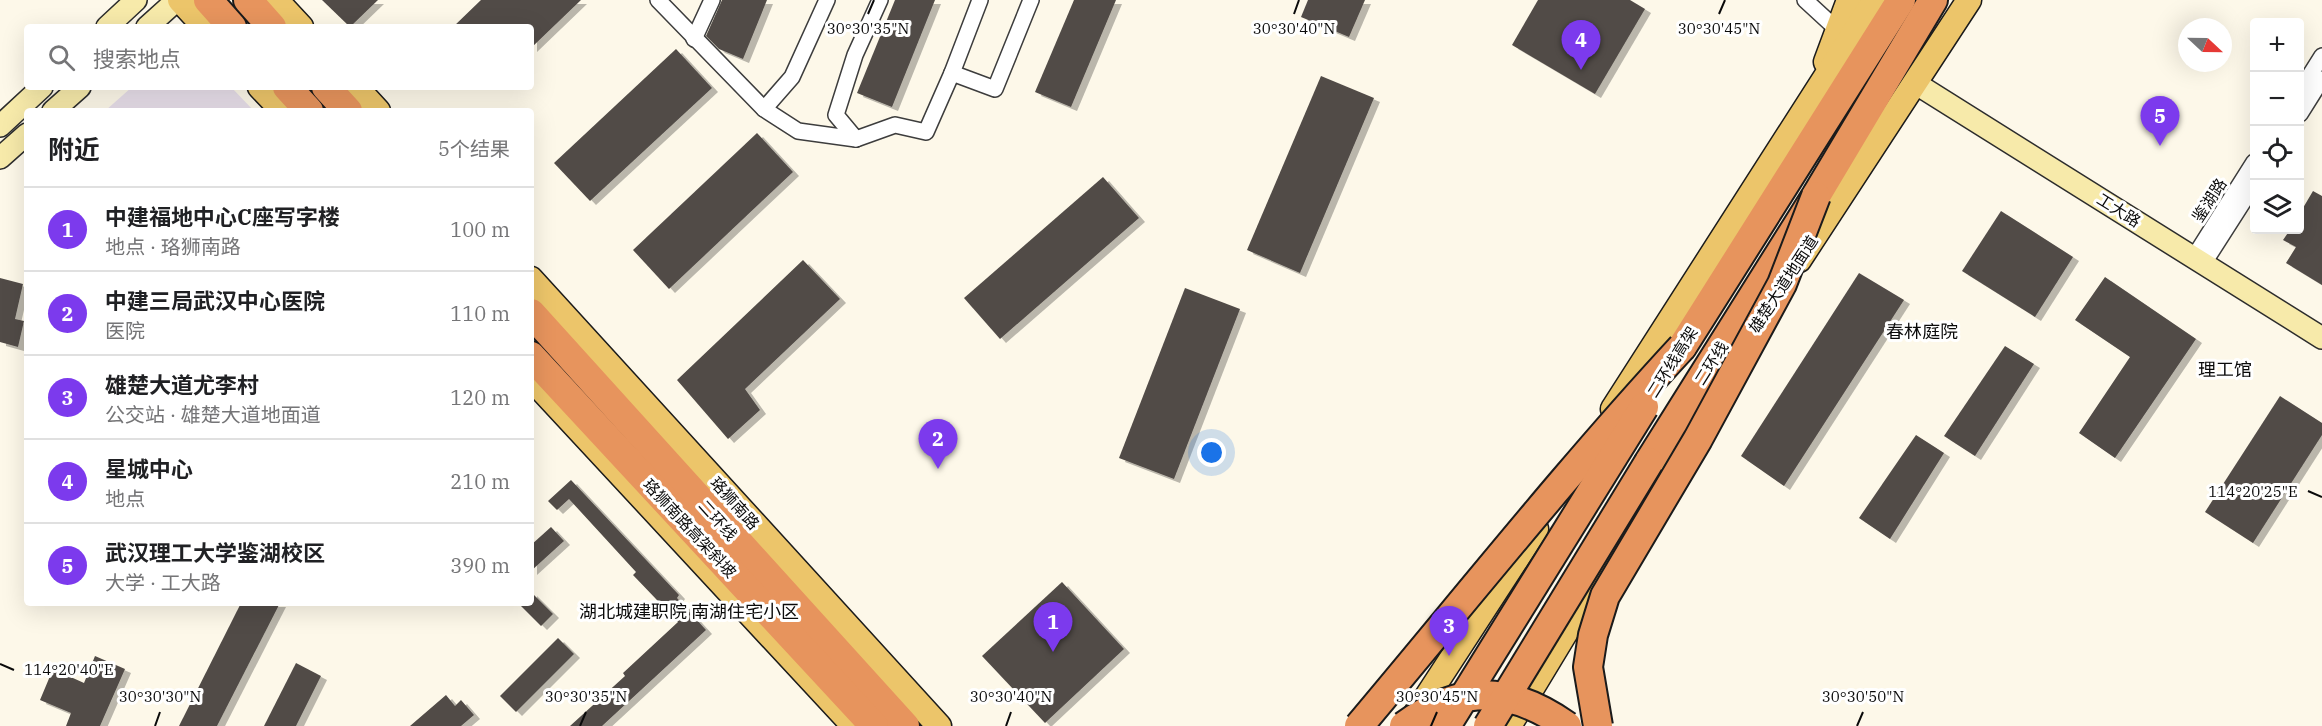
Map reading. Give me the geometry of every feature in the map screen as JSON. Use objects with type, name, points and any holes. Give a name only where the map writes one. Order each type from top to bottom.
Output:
[{"type":"highway","points":[[208,0],[229,24]]},
{"type":"highway","points":[[248,0],[269,24]]},
{"type":"highway","name":"二环线高架","points":[[1446,726],[1547,559],[1901,0]]},
{"type":"highway","name":"二环线","points":[[1488,726],[1649,462],[1816,196],[1933,0]]},
{"type":"highway","points":[[290,90],[306,108]]},
{"type":"highway","points":[[329,90],[345,108]]},
{"type":"highway","points":[[1599,726],[1588,667],[1593,635],[1605,597],[1698,439],[1782,284],[1816,196]]},
{"type":"highway","name":"二环线","points":[[534,316],[905,726]]},
{"type":"highway","points":[[1359,726],[1601,434],[1682,347]]},
{"type":"highway","name":"珞狮南路高架斜坡","points":[[534,359],[874,726]]},
{"type":"highway","points":[[1406,726],[1425,711],[1453,698],[1483,695],[1517,699],[1544,710],[1567,726]]},
{"type":"main road","points":[[178,0],[202,24]]},
{"type":"main road","points":[[276,0],[298,24]]},
{"type":"main road","points":[[1406,726],[1816,94],[1843,35],[1850,0]]},
{"type":"main road","points":[[1843,35],[1875,0]]},
{"type":"main road","name":"雄楚大道地面道","points":[[1509,726],[1681,440],[1969,0]]},
{"type":"main road","points":[[263,90],[280,108]]},
{"type":"main road","points":[[359,90],[375,108]]},
{"type":"main road","name":"珞狮南路","points":[[534,282],[939,726]]},
{"type":"main road","points":[[534,381],[854,726]]},
{"type":"street","points":[[110,24],[136,0]]},
{"type":"street","points":[[150,24],[178,0]]},
{"type":"street","points":[[658,0],[764,109],[798,131],[856,139],[895,125],[926,132],[980,0]]},
{"type":"street","points":[[694,39],[712,0]]},
{"type":"street","points":[[764,109],[792,77],[827,0]]},
{"type":"street","points":[[856,139],[836,115],[855,55],[880,0]]},
{"type":"street","points":[[952,73],[995,89],[1031,0]]},
{"type":"street","points":[[1805,0],[1843,35]]},
{"type":"street","points":[[2304,107],[2314,90],[2322,56]]},
{"type":"street","name":"工大路","points":[[1916,83],[2322,338]]},
{"type":"street","points":[[0,126],[39,90]]},
{"type":"street","points":[[56,108],[77,90]]},
{"type":"street","points":[[0,158],[24,137]]},
{"type":"street","name":"鉴湖路","points":[[2199,260],[2250,169]]},
{"type":"street","name":"鉴湖路","points":[[2199,260],[2250,190]]},
{"type":"shaded area","points":[[129,90],[234,90],[251,108],[108,108]]},
{"type":"building","points":[[322,0],[378,0],[353,24],[347,24]]},
{"type":"building","points":[[481,0],[581,0],[534,45],[534,24],[456,24]]},
{"type":"building","points":[[722,0],[767,0],[743,59],[719,49],[706,36]]},
{"type":"building","points":[[895,0],[935,0],[892,107],[857,93]]},
{"type":"building","points":[[1074,0],[1116,0],[1071,107],[1035,92]]},
{"type":"building","points":[[1308,0],[1365,0],[1349,37],[1301,17]]},
{"type":"building","points":[[1538,0],[1630,0],[1645,9],[1595,94],[1512,45]]},
{"type":"building","points":[[676,49],[712,88],[590,201],[554,163]]},
{"type":"building","points":[[1321,76],[1374,98],[1300,273],[1247,250]]},
{"type":"building","points":[[757,133],[793,172],[669,289],[633,250]]},
{"type":"building","points":[[1103,177],[1139,218],[1000,339],[964,298]]},
{"type":"building","points":[[2313,191],[2322,196],[2322,285],[2286,263],[2296,247],[2283,240],[2287,234],[2304,234],[2304,206]]},
{"type":"building","points":[[2001,211],[2073,257],[2035,317],[1962,271]]},
{"type":"building","points":[[803,260],[840,299],[745,389],[760,410],[728,439],[677,380]]},
{"type":"building","points":[[1859,273],[1904,300],[1784,486],[1741,456]]},
{"type":"building","points":[[2105,277],[2196,339],[2115,458],[2079,433],[2130,357],[2075,320]]},
{"type":"building","points":[[0,278],[23,284],[15,319],[24,321],[18,347],[0,342]]},
{"type":"building","points":[[1185,288],[1240,309],[1174,479],[1119,458]]},
{"type":"building","points":[[2005,346],[2034,364],[1975,456],[1944,436]]},
{"type":"building","points":[[2280,396],[2322,423],[2322,435],[2253,543],[2205,512]]},
{"type":"building","points":[[1916,435],[1944,453],[1890,539],[1859,518]]},
{"type":"building","points":[[571,480],[679,595],[677,598],[706,630],[602,726],[570,726],[625,676],[623,673],[678,622],[633,575],[636,572],[569,499],[557,510],[548,501]]},
{"type":"building","points":[[551,527],[564,541],[534,568],[534,542]]},
{"type":"building","points":[[1062,582],[1124,649],[1045,723],[982,656]]},
{"type":"building","points":[[534,595],[553,614],[541,626],[521,606],[534,606]]},
{"type":"building","points":[[239,606],[278,606],[217,726],[179,726]]},
{"type":"building","points":[[558,638],[574,654],[516,712],[500,696]]},
{"type":"building","points":[[95,656],[125,669],[100,726],[66,726],[71,713],[40,700],[53,669],[84,683]]},
{"type":"building","points":[[296,663],[321,676],[296,726],[264,726]]},
{"type":"building","points":[[446,695],[455,706],[461,700],[474,715],[461,726],[410,726]]},
{"type":"place","name":"星城中心","points":[[1581,70]]},
{"type":"place","name":"武汉理工大学鉴湖校区","points":[[2160,146]]},
{"type":"place","name":"中建三局武汉中心医院","points":[[938,469]]},
{"type":"place","name":"中建福地中心C座写字楼","points":[[1053,652]]},
{"type":"place","name":"雄楚大道尤李村","points":[[1449,656]]},
{"type":"district","name":"春林庭院","points":[[1922,332]]},
{"type":"district","name":"理工馆","points":[[2225,370]]},
{"type":"district","name":"湖北城建职院 南湖住宅小区","points":[[689,612]]}]
